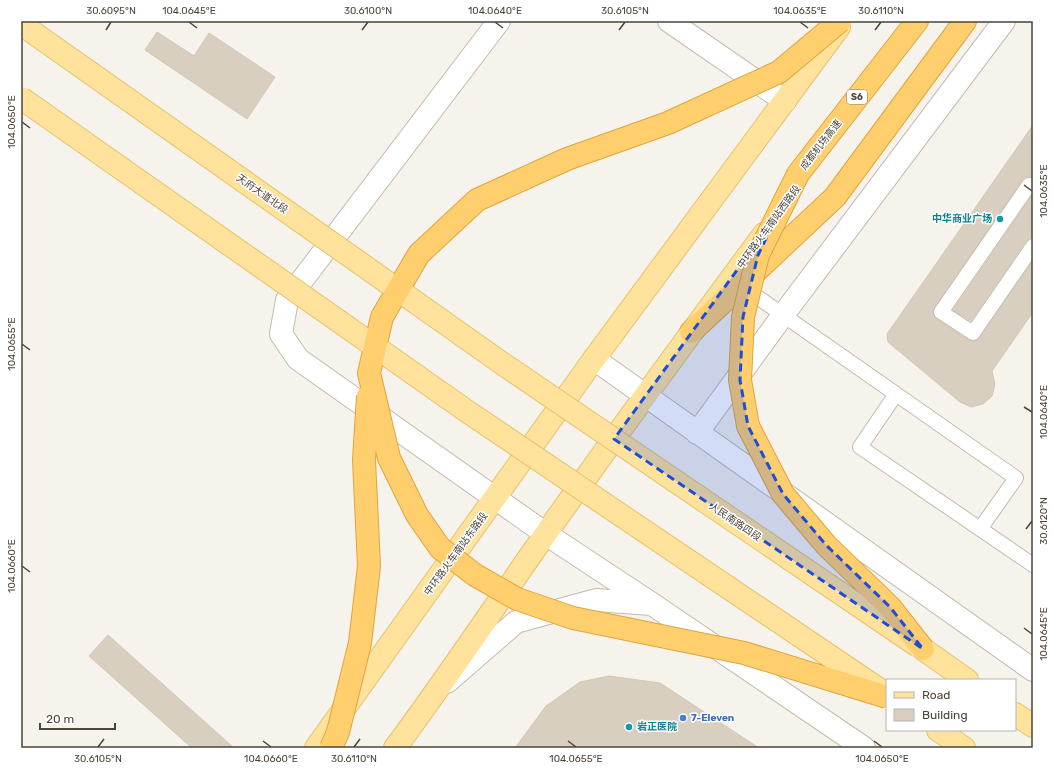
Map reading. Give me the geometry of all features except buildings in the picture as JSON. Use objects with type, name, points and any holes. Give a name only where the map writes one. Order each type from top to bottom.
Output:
[{"type":"highway","points":[[331,748],[338,732],[360,643],[369,566],[364,460],[369,373],[382,317],[419,254],[477,200],[567,159],[668,122],[779,72],[840,21]]},
{"type":"highway","name":"成都机场高速","points":[[919,21],[798,174],[758,255],[743,317],[740,380],[748,426],[783,494],[826,545],[890,607],[923,650]]},
{"type":"highway","points":[[691,332],[736,282],[835,198],[965,21]]},
{"type":"highway","points":[[369,373],[389,458],[417,515],[440,548],[474,574],[517,599],[573,618],[744,653],[886,696]]},
{"type":"main road","points":[[594,359],[844,21]]},
{"type":"main road","name":"中环路火车南站西路段","points":[[736,282],[919,21]]},
{"type":"main road","name":"天府大道北段","points":[[21,24],[503,364]]},
{"type":"main road","points":[[21,98],[468,412],[886,695]]},
{"type":"main road","points":[[395,748],[439,690],[546,534],[691,332]]},
{"type":"main road","name":"中环路火车南站东路段","points":[[316,748],[594,359]]},
{"type":"main road","name":"人民南路四段","points":[[503,364],[966,679]]},
{"type":"main road","points":[[1016,715],[1033,726]]},
{"type":"main road","points":[[939,731],[964,748]]},
{"type":"street","points":[[499,21],[287,300],[281,334],[298,359],[495,499],[864,748]]},
{"type":"street","points":[[670,21],[785,101]]},
{"type":"street","points":[[697,433],[783,315],[1004,21]]},
{"type":"street","points":[[594,359],[646,394],[697,433],[1033,670]]},
{"type":"street","points":[[439,690],[516,622],[596,600],[652,604]]},
{"type":"lane","points":[[1028,185],[941,312],[973,333],[1033,246]]},
{"type":"lane","points":[[736,282],[1016,478],[980,529]]},
{"type":"lane","points":[[896,394],[860,447],[1033,565]]},
{"type":"highlighted area","points":[[778,214],[758,255],[743,317],[740,380],[748,426],[783,494],[826,545],[890,607],[923,649],[614,439]]},
{"type":"place","name":"中华商业广场","points":[[1000,219]]},
{"type":"place","name":"7-Eleven","points":[[683,718]]},
{"type":"place","name":"岩正医院","points":[[629,727]]}]
